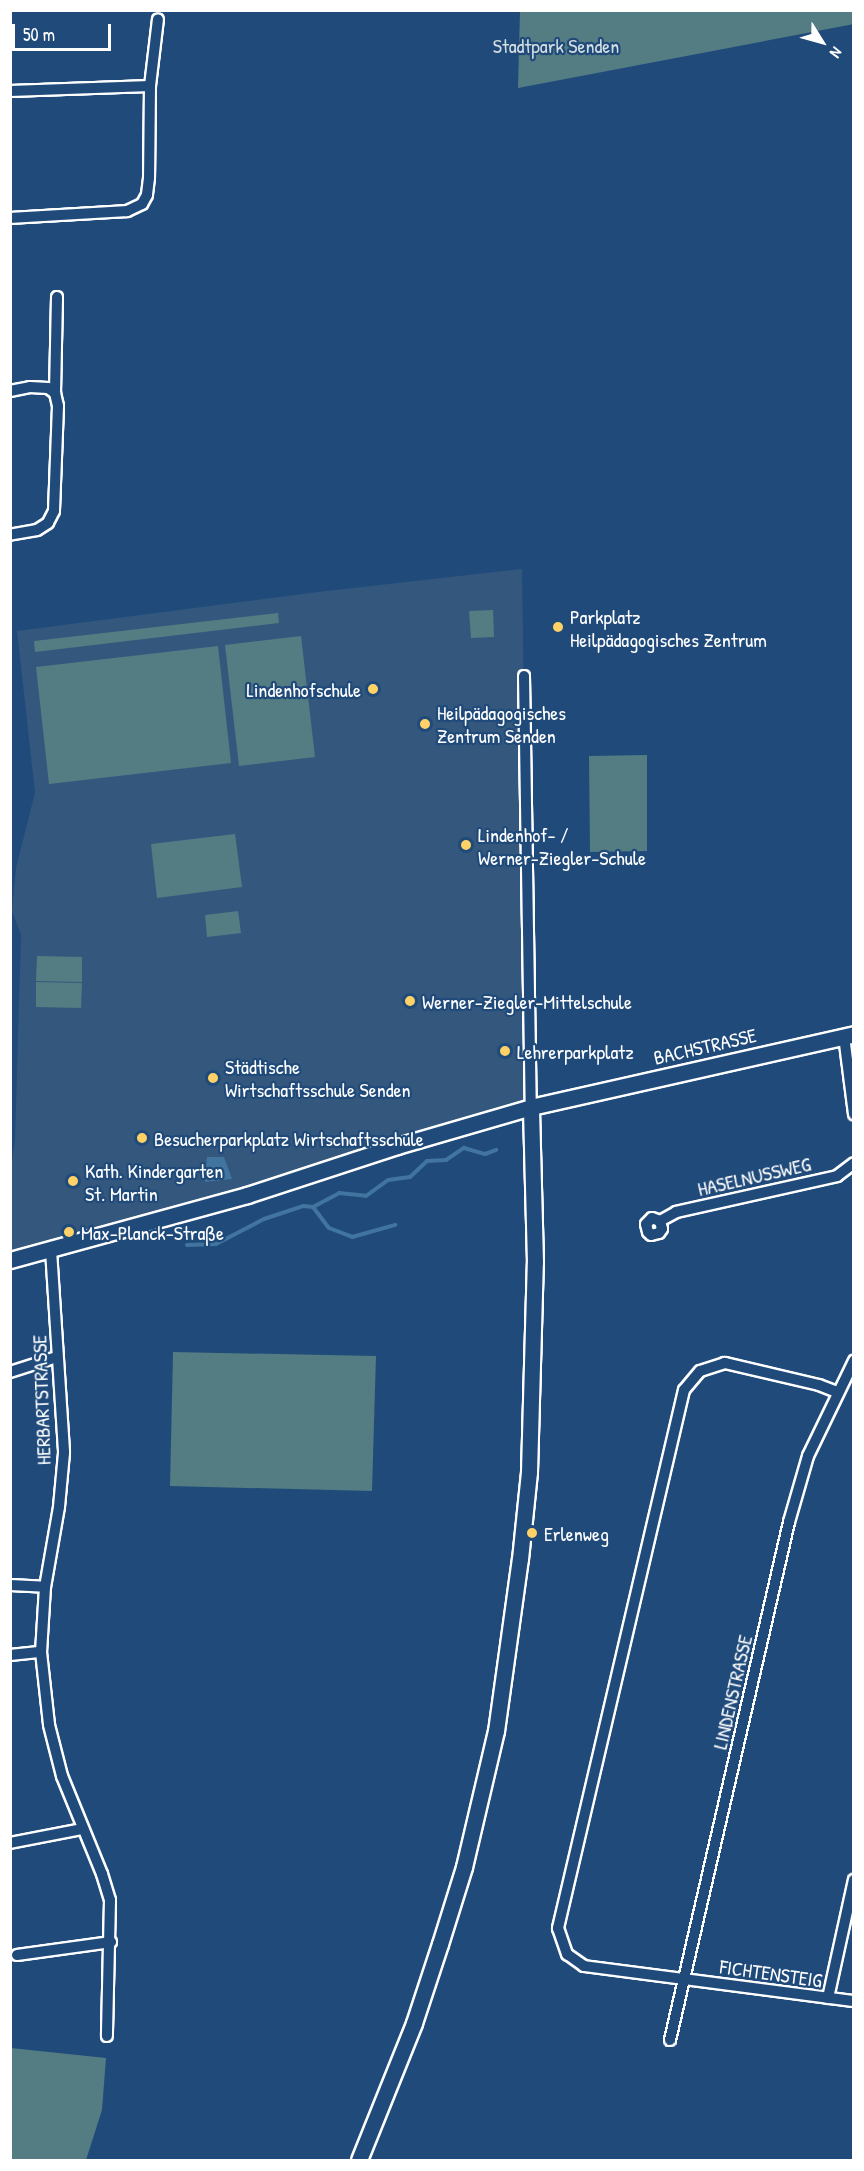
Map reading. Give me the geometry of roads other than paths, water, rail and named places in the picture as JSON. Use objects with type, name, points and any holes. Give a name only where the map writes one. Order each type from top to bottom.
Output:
[{"type":"street","points":[[10,218],[127,211],[142,204],[147,195],[149,178],[150,86],[158,19]]},
{"type":"street","points":[[10,92],[150,86]]},
{"type":"street","points":[[10,535],[37,530],[48,523],[54,511],[58,406],[55,393],[57,297]]},
{"type":"street","points":[[10,391],[30,387],[48,388],[55,393]]},
{"type":"street","points":[[359,2160],[414,2023],[464,1867],[496,1731],[520,1559],[529,1472],[535,1262],[524,676]]},
{"type":"street","points":[[849,1035],[854,1114]]},
{"type":"street","name":"BACHSTRASSE","points":[[10,1260],[236,1198],[397,1146],[531,1107],[849,1035]]},
{"type":"street","name":"HASELNUSSWEG","points":[[660,1221],[676,1212],[837,1176],[854,1163]]},
{"type":"street","name":"HERBARTSTRASSE","points":[[51,1250],[64,1453],[59,1507],[45,1587],[41,1652],[51,1736],[62,1776],[102,1874],[110,1900],[111,1942],[107,2036]]},
{"type":"street","points":[[10,1372],[57,1356]]},
{"type":"street","name":"LINDENSTRASSE","points":[[670,2040],[789,1522],[808,1456],[854,1361]]},
{"type":"street","points":[[684,1979],[584,1966],[567,1954],[559,1938],[558,1928],[679,1401],[687,1384],[700,1371],[725,1363],[819,1385],[837,1392]]},
{"type":"street","points":[[10,1585],[45,1587]]},
{"type":"street","points":[[10,1655],[41,1652]]},
{"type":"street","points":[[10,1843],[82,1829]]},
{"type":"street","points":[[828,1998],[854,1880]]},
{"type":"street","points":[[16,1955],[111,1942]]},
{"type":"street","name":"FICHTENSTEIG","points":[[684,1979],[854,2001]]},
{"type":"waterway","points":[[313,1207],[339,1193],[366,1196],[388,1180],[410,1177],[427,1161],[446,1160],[464,1148],[485,1154],[496,1150]]},
{"type":"waterway","points":[[187,1245],[216,1244],[264,1219],[303,1206],[313,1207],[329,1228],[352,1237],[395,1225]]},
{"type":"place","name":"Parkplatz Heilpädagogisches Zentrum","points":[[558,627]]},
{"type":"place","name":"Lindenhofschule","points":[[373,689]]},
{"type":"place","name":"Heilpädagogisches Zentrum Senden","points":[[425,724]]},
{"type":"place","name":"Lindenhof- / Werner-Ziegler-Schule","points":[[466,845]]},
{"type":"place","name":"Werner-Ziegler-Mittelschule","points":[[410,1001]]},
{"type":"place","name":"Lehrerparkplatz","points":[[505,1051]]},
{"type":"place","name":"Städtische Wirtschaftsschule Senden","points":[[213,1078]]},
{"type":"place","name":"Besucherparkplatz Wirtschaftsschule","points":[[142,1138]]},
{"type":"place","name":"Kath. Kindergarten St. Martin","points":[[73,1181]]},
{"type":"place","name":"Max-Planck-Straße","points":[[69,1232]]},
{"type":"place","name":"Erlenweg","points":[[532,1533]]},
{"type":"park label","name":"Stadtpark Senden","points":[[556,45]]}]
